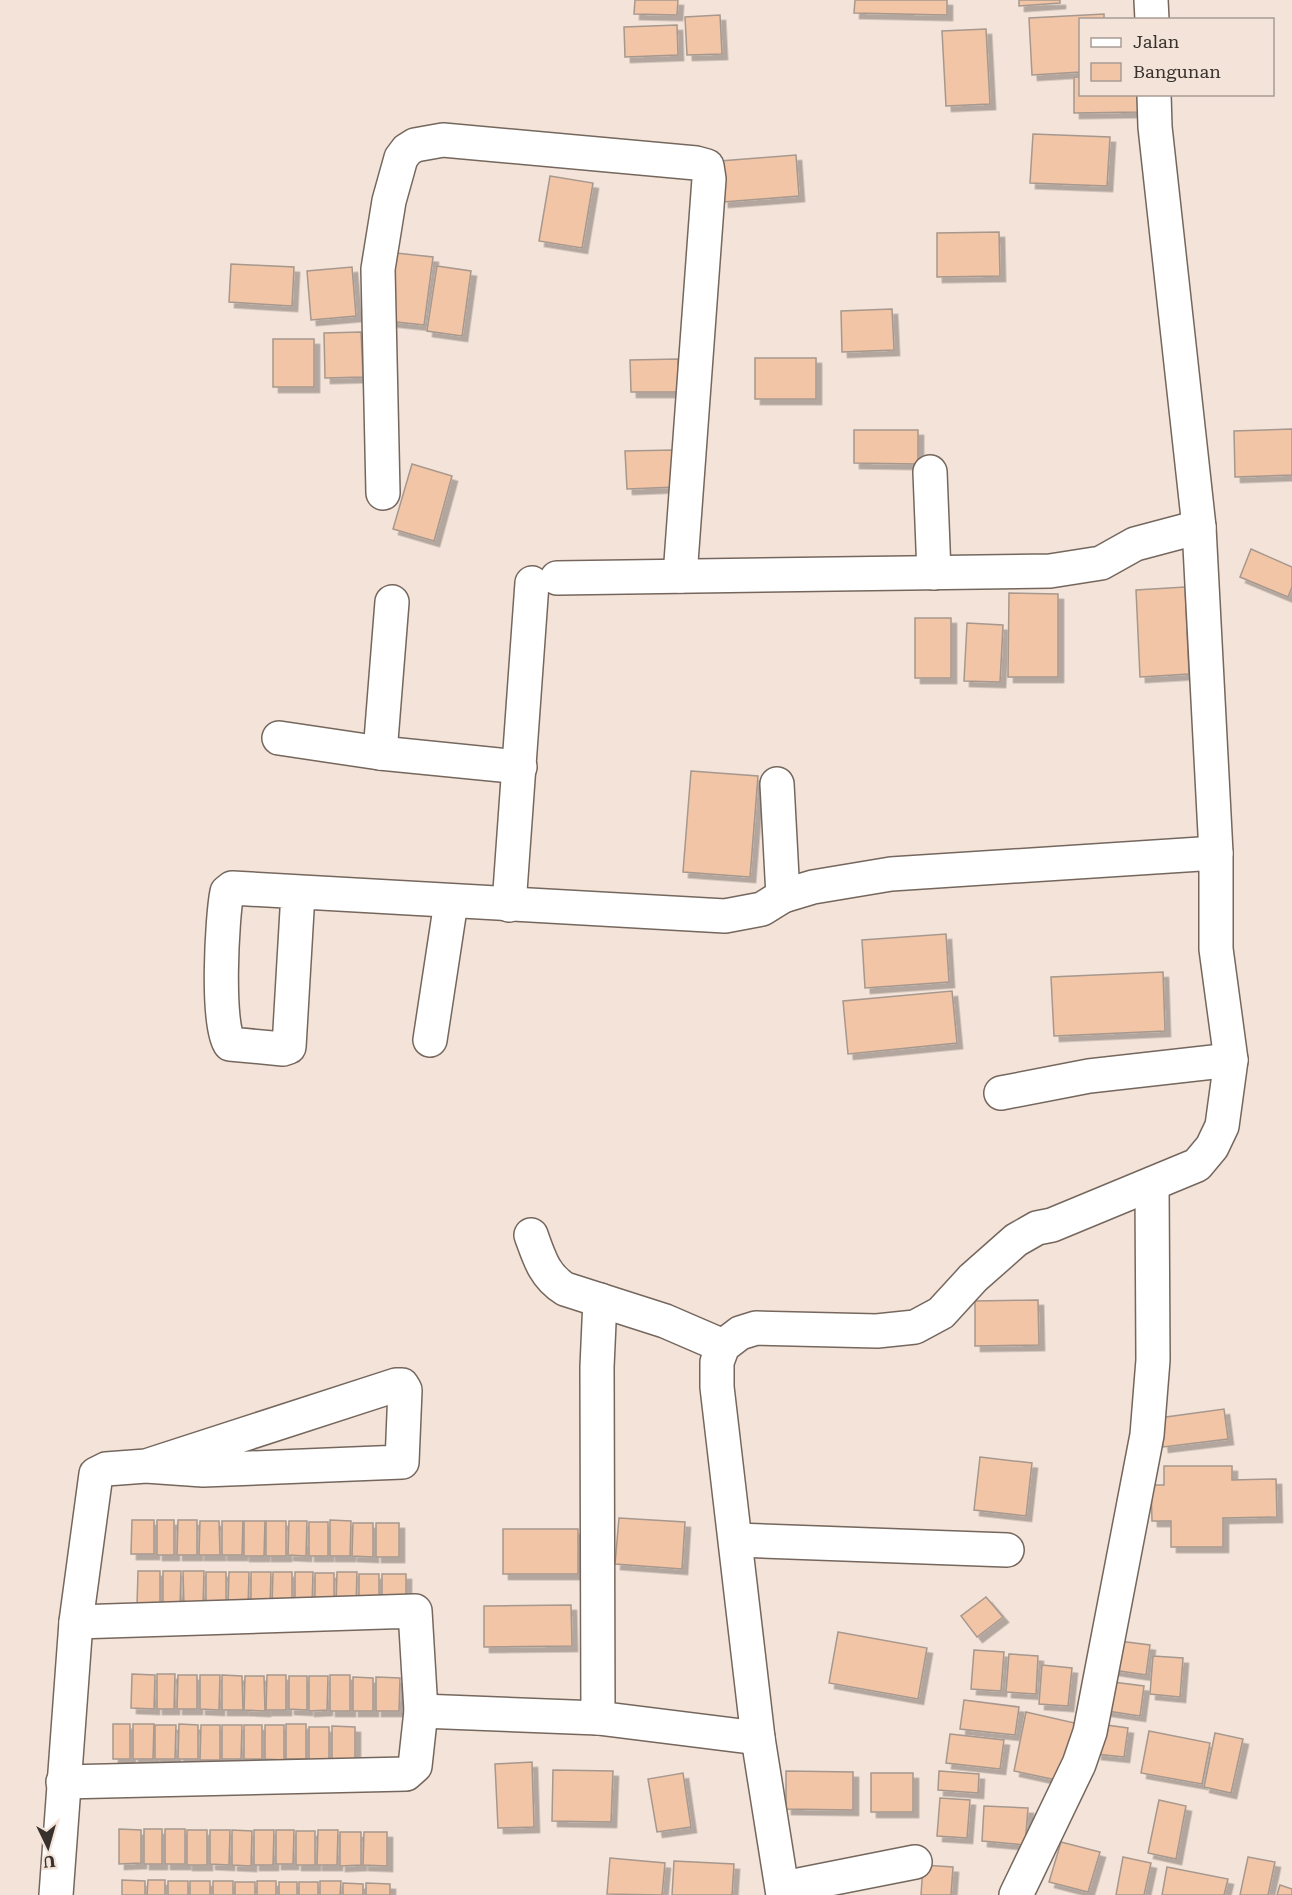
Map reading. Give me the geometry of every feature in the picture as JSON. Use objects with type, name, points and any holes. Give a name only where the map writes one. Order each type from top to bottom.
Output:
[{"type":"street","points":[[1151,0],[1152,18]]},
{"type":"street","points":[[915,1862],[783,1891],[758,1738],[736,1540],[719,1418],[717,1362],[723,1346],[740,1333],[756,1328],[877,1331],[915,1327],[941,1313],[973,1278],[1016,1240],[1037,1228],[1197,1165],[1212,1148],[1222,1126],[1231,1060],[1216,949],[1216,852],[1199,527],[1156,139],[1154,96]]},
{"type":"street","points":[[383,493],[378,269],[389,201],[401,158],[407,150],[415,145],[443,140],[696,163],[706,166],[710,179],[680,576]]},
{"type":"street","points":[[930,472],[934,573]]},
{"type":"street","points":[[509,906],[520,767],[545,581],[680,576],[1050,571],[1101,563],[1135,544],[1199,527]]},
{"type":"street","points":[[380,753],[392,602]]},
{"type":"street","points":[[279,738],[380,753],[520,767]]},
{"type":"street","points":[[777,784],[783,896]]},
{"type":"street","points":[[298,892],[290,1047],[283,1049],[230,1044],[225,1038],[223,1026],[222,963],[227,892],[232,888],[298,892],[509,906],[725,916],[762,909],[783,896],[838,882],[891,874],[1216,852]]},
{"type":"street","points":[[430,1040],[451,902]]},
{"type":"street","points":[[1000,1093],[1089,1076],[1231,1060]]},
{"type":"street","points":[[1016,1895],[1087,1744],[1147,1435],[1153,1360],[1152,1184]]},
{"type":"street","points":[[531,1235],[551,1281],[565,1289],[665,1321],[723,1346]]},
{"type":"street","points":[[598,1719],[600,1300]]},
{"type":"street","points":[[56,1895],[76,1622],[96,1474],[106,1469],[146,1466],[203,1470],[402,1462],[405,1390],[402,1385],[396,1385],[146,1466]]},
{"type":"street","points":[[736,1540],[1007,1550]]},
{"type":"street","points":[[63,1782],[406,1774],[415,1766],[421,1712],[415,1611],[76,1622]]},
{"type":"street","points":[[421,1712],[598,1719],[758,1738]]},
{"type":"building","points":[[635,0],[678,0],[677,15],[634,14]]},
{"type":"building","points":[[855,0],[947,0],[947,15],[854,13]]},
{"type":"building","points":[[1019,0],[1060,0],[1060,3],[1019,6]]},
{"type":"building","points":[[1104,14],[1104,18],[1079,18],[1079,72],[1032,75],[1029,18]]},
{"type":"building","points":[[720,15],[722,54],[687,55],[685,17]]},
{"type":"building","points":[[677,25],[678,55],[625,57],[624,27]]},
{"type":"building","points":[[986,29],[990,104],[946,106],[942,31]]},
{"type":"building","points":[[1074,77],[1079,77],[1079,96],[1137,96],[1138,112],[1074,113]]},
{"type":"building","points":[[1033,134],[1110,137],[1107,186],[1030,183]]},
{"type":"building","points":[[796,155],[799,196],[723,202],[720,161]]},
{"type":"building","points":[[550,176],[593,183],[582,248],[539,241]]},
{"type":"building","points":[[999,232],[1000,276],[937,277],[937,233]]},
{"type":"building","points":[[396,253],[433,257],[424,325],[387,321]]},
{"type":"building","points":[[231,264],[294,267],[292,306],[229,302]]},
{"type":"building","points":[[437,266],[471,271],[462,336],[427,331]]},
{"type":"building","points":[[352,267],[356,316],[311,320],[307,271]]},
{"type":"building","points":[[892,309],[894,350],[842,352],[841,311]]},
{"type":"building","points":[[361,332],[363,377],[325,378],[324,333]]},
{"type":"building","points":[[273,339],[314,339],[314,387],[273,387]]},
{"type":"building","points":[[755,358],[816,358],[816,399],[755,399]]},
{"type":"building","points":[[678,359],[679,392],[631,392],[630,360]]},
{"type":"building","points":[[1292,429],[1292,475],[1235,477],[1234,431]]},
{"type":"building","points":[[854,430],[918,430],[918,464],[854,463]]},
{"type":"building","points":[[674,450],[676,487],[627,489],[625,451]]},
{"type":"building","points":[[412,464],[452,476],[434,541],[393,529]]},
{"type":"building","points":[[1251,549],[1292,567],[1292,587],[1288,597],[1240,577]]},
{"type":"building","points":[[1185,587],[1189,674],[1140,677],[1136,590]]},
{"type":"building","points":[[1009,593],[1058,594],[1058,677],[1008,677]]},
{"type":"building","points":[[915,618],[951,618],[951,678],[915,678]]},
{"type":"building","points":[[967,623],[1003,625],[1000,682],[964,681]]},
{"type":"building","points":[[691,771],[758,776],[750,877],[683,872]]},
{"type":"building","points":[[946,934],[949,982],[865,988],[862,940]]},
{"type":"building","points":[[1163,972],[1165,1031],[1054,1036],[1051,977]]},
{"type":"building","points":[[952,991],[957,1043],[848,1054],[843,1001]]},
{"type":"building","points":[[1038,1300],[1039,1345],[975,1346],[975,1301]]},
{"type":"building","points":[[1224,1409],[1228,1439],[1163,1447],[1159,1418]]},
{"type":"building","points":[[980,1457],[1032,1463],[1026,1516],[974,1510]]},
{"type":"building","points":[[1164,1466],[1232,1466],[1232,1480],[1276,1479],[1277,1517],[1223,1518],[1223,1547],[1171,1547],[1171,1521],[1152,1521],[1151,1485],[1164,1485]]},
{"type":"building","points":[[619,1518],[685,1522],[682,1569],[615,1564]]},
{"type":"building","points":[[132,1520],[154,1520],[154,1554],[131,1554]]},
{"type":"building","points":[[157,1520],[174,1520],[174,1555],[157,1555]]},
{"type":"building","points":[[178,1520],[197,1520],[197,1555],[177,1555]]},
{"type":"building","points":[[330,1520],[351,1521],[350,1556],[330,1556]]},
{"type":"building","points":[[200,1521],[219,1521],[220,1555],[199,1555]]},
{"type":"building","points":[[222,1521],[243,1521],[242,1555],[222,1555]]},
{"type":"building","points":[[244,1521],[265,1521],[264,1556],[244,1556]]},
{"type":"building","points":[[266,1521],[286,1521],[286,1556],[266,1556]]},
{"type":"building","points":[[289,1521],[307,1521],[306,1556],[288,1555]]},
{"type":"building","points":[[309,1522],[328,1522],[328,1556],[309,1556]]},
{"type":"building","points":[[353,1523],[373,1523],[373,1557],[352,1556]]},
{"type":"building","points":[[376,1523],[399,1523],[399,1557],[376,1557]]},
{"type":"building","points":[[503,1529],[578,1529],[578,1574],[503,1574]]},
{"type":"building","points":[[138,1571],[160,1571],[160,1605],[137,1605]]},
{"type":"building","points":[[163,1571],[181,1571],[180,1606],[163,1606]]},
{"type":"building","points":[[183,1571],[204,1571],[203,1606],[184,1606]]},
{"type":"building","points":[[206,1572],[226,1572],[226,1606],[206,1606]]},
{"type":"building","points":[[229,1572],[249,1572],[248,1607],[228,1606]]},
{"type":"building","points":[[251,1572],[271,1572],[270,1607],[251,1607]]},
{"type":"building","points":[[273,1572],[292,1572],[292,1607],[272,1607]]},
{"type":"building","points":[[295,1572],[313,1572],[312,1606],[295,1606]]},
{"type":"building","points":[[337,1572],[357,1572],[356,1607],[336,1607]]},
{"type":"building","points":[[315,1573],[334,1573],[334,1607],[315,1607]]},
{"type":"building","points":[[359,1574],[379,1574],[379,1607],[359,1607]]},
{"type":"building","points":[[382,1574],[406,1574],[406,1607],[382,1608]]},
{"type":"building","points":[[986,1597],[1003,1617],[977,1637],[961,1616]]},
{"type":"building","points":[[571,1605],[572,1646],[484,1647],[484,1606]]},
{"type":"building","points":[[838,1632],[927,1648],[918,1699],[829,1683]]},
{"type":"building","points":[[1111,1640],[1150,1645],[1146,1675],[1107,1669]]},
{"type":"building","points":[[974,1650],[1004,1652],[1001,1691],[971,1689]]},
{"type":"building","points":[[1009,1654],[1038,1656],[1036,1694],[1006,1692]]},
{"type":"building","points":[[1153,1656],[1183,1658],[1180,1697],[1150,1694]]},
{"type":"building","points":[[1042,1665],[1072,1668],[1068,1706],[1039,1704]]},
{"type":"building","points":[[132,1674],[155,1675],[154,1709],[131,1708]]},
{"type":"building","points":[[157,1674],[175,1674],[174,1709],[157,1709]]},
{"type":"building","points":[[178,1675],[197,1675],[197,1709],[177,1709]]},
{"type":"building","points":[[200,1675],[220,1675],[219,1710],[200,1709]]},
{"type":"building","points":[[222,1675],[242,1676],[243,1710],[222,1710]]},
{"type":"building","points":[[267,1675],[286,1675],[286,1710],[266,1710]]},
{"type":"building","points":[[330,1675],[350,1675],[350,1711],[330,1711]]},
{"type":"building","points":[[245,1676],[264,1676],[265,1711],[244,1710]]},
{"type":"building","points":[[289,1676],[307,1676],[307,1710],[289,1709]]},
{"type":"building","points":[[309,1676],[328,1676],[327,1710],[309,1711]]},
{"type":"building","points":[[353,1677],[373,1678],[373,1711],[353,1711]]},
{"type":"building","points":[[376,1677],[400,1678],[399,1711],[376,1711]]},
{"type":"building","points":[[1105,1681],[1144,1686],[1140,1716],[1101,1710]]},
{"type":"building","points":[[964,1700],[1019,1707],[1015,1735],[960,1729]]},
{"type":"building","points":[[1026,1712],[1079,1724],[1066,1782],[1014,1771]]},
{"type":"building","points":[[113,1724],[130,1724],[130,1759],[113,1759]]},
{"type":"building","points":[[133,1724],[154,1724],[153,1759],[133,1759]]},
{"type":"building","points":[[179,1724],[198,1725],[198,1759],[178,1759]]},
{"type":"building","points":[[286,1724],[306,1724],[306,1759],[286,1759]]},
{"type":"building","points":[[1099,1724],[1128,1728],[1124,1757],[1096,1754]]},
{"type":"building","points":[[155,1725],[176,1725],[175,1759],[155,1759]]},
{"type":"building","points":[[201,1725],[220,1725],[220,1760],[200,1760]]},
{"type":"building","points":[[222,1725],[242,1725],[241,1759],[222,1759]]},
{"type":"building","points":[[244,1725],[262,1725],[262,1759],[244,1759]]},
{"type":"building","points":[[265,1725],[284,1725],[284,1760],[265,1759]]},
{"type":"building","points":[[332,1726],[355,1727],[355,1760],[332,1760]]},
{"type":"building","points":[[309,1727],[329,1727],[329,1760],[309,1760]]},
{"type":"building","points":[[1149,1731],[1210,1743],[1202,1784],[1141,1773]]},
{"type":"building","points":[[1215,1733],[1243,1739],[1231,1793],[1204,1787]]},
{"type":"building","points":[[950,1734],[1004,1740],[1000,1769],[946,1763]]},
{"type":"building","points":[[532,1762],[534,1827],[498,1828],[495,1764]]},
{"type":"building","points":[[553,1770],[613,1771],[611,1822],[552,1821]]},
{"type":"building","points":[[786,1771],[853,1772],[853,1810],[786,1809]]},
{"type":"building","points":[[939,1771],[979,1774],[978,1793],[938,1790]]},
{"type":"building","points":[[683,1773],[691,1827],[657,1832],[648,1779]]},
{"type":"building","points":[[871,1773],[913,1773],[913,1812],[871,1812]]},
{"type":"building","points":[[940,1798],[970,1800],[967,1838],[937,1836]]},
{"type":"building","points":[[1159,1800],[1186,1806],[1176,1859],[1148,1853]]},
{"type":"building","points":[[984,1806],[1028,1808],[1025,1845],[982,1841]]},
{"type":"building","points":[[119,1829],[141,1830],[141,1863],[119,1864]]},
{"type":"building","points":[[144,1829],[162,1829],[162,1864],[144,1864]]},
{"type":"building","points":[[165,1829],[185,1829],[185,1864],[165,1864]]},
{"type":"building","points":[[187,1830],[207,1830],[207,1865],[187,1865]]},
{"type":"building","points":[[210,1830],[230,1830],[229,1865],[210,1864]]},
{"type":"building","points":[[232,1830],[252,1831],[251,1866],[232,1865]]},
{"type":"building","points":[[254,1830],[274,1830],[273,1865],[254,1865]]},
{"type":"building","points":[[276,1830],[294,1830],[293,1864],[276,1864]]},
{"type":"building","points":[[318,1830],[338,1830],[337,1865],[317,1865]]},
{"type":"building","points":[[296,1831],[315,1831],[315,1865],[296,1865]]},
{"type":"building","points":[[340,1832],[361,1832],[361,1865],[340,1866]]},
{"type":"building","points":[[364,1832],[387,1832],[387,1866],[363,1865]]},
{"type":"building","points":[[1061,1842],[1100,1852],[1088,1892],[1049,1882]]},
{"type":"building","points":[[1123,1857],[1151,1863],[1144,1895],[1116,1895]]},
{"type":"building","points":[[1248,1857],[1275,1862],[1268,1895],[1240,1895]]},
{"type":"building","points":[[610,1858],[665,1863],[662,1895],[607,1894]]},
{"type":"building","points":[[674,1861],[734,1864],[732,1895],[672,1895]]},
{"type":"building","points":[[923,1865],[953,1867],[951,1895],[921,1895]]},
{"type":"building","points":[[1167,1867],[1228,1879],[1224,1895],[1162,1895]]},
{"type":"building","points":[[122,1880],[145,1881],[145,1895],[122,1895]]},
{"type":"building","points":[[148,1880],[165,1880],[165,1895],[147,1895]]},
{"type":"building","points":[[168,1881],[188,1881],[188,1895],[168,1895]]},
{"type":"building","points":[[190,1881],[210,1881],[210,1895],[190,1895]]},
{"type":"building","points":[[213,1881],[233,1881],[233,1895],[213,1895]]},
{"type":"building","points":[[257,1881],[276,1881],[276,1895],[257,1895]]},
{"type":"building","points":[[320,1881],[341,1881],[340,1895],[320,1895]]},
{"type":"building","points":[[235,1882],[255,1882],[255,1895],[235,1895]]},
{"type":"building","points":[[279,1882],[297,1882],[297,1895],[279,1895]]},
{"type":"building","points":[[299,1882],[318,1882],[318,1895],[299,1895]]},
{"type":"building","points":[[343,1883],[363,1884],[363,1895],[343,1895]]},
{"type":"building","points":[[366,1883],[390,1884],[390,1895],[366,1895]]},
{"type":"building","points":[[1280,1885],[1292,1889],[1292,1895],[1277,1895]]}]
